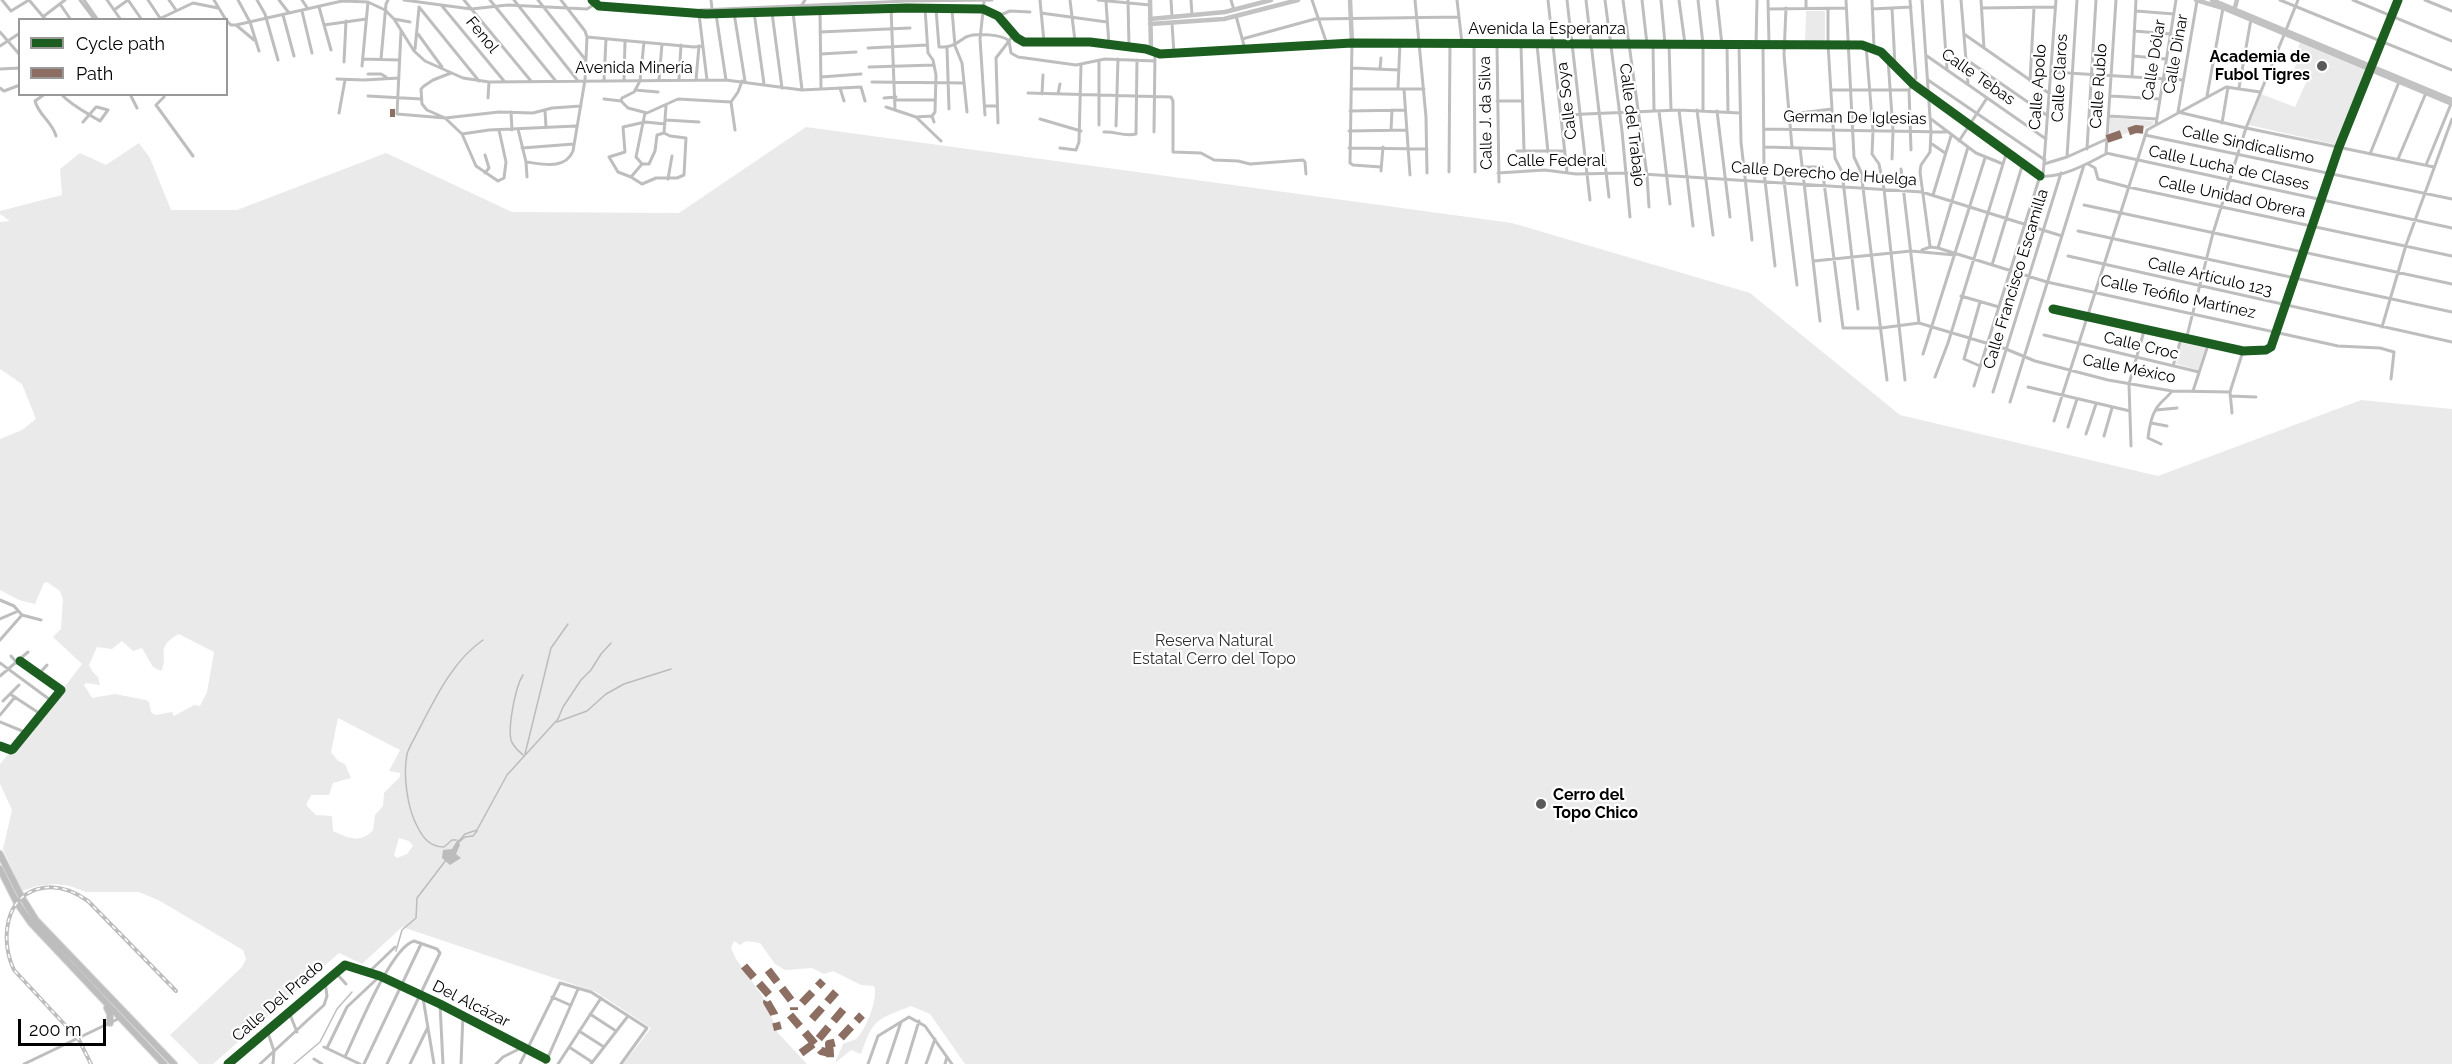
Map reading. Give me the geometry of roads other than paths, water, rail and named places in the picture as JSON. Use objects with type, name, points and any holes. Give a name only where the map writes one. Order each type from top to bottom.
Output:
[{"type":"main road","points":[[0,854],[32,916],[164,1064]]},
{"type":"main road","points":[[0,869],[17,903],[31,923],[100,998],[174,1064]]},
{"type":"main road","points":[[100,998],[110,1013],[110,1023]]},
{"type":"street","points":[[2,0],[12,11],[29,0],[45,18],[65,0]]},
{"type":"street","points":[[82,0],[95,18]]},
{"type":"street","points":[[106,0],[120,18]]},
{"type":"street","points":[[114,10],[128,0],[141,18]]},
{"type":"street","points":[[148,0],[158,18]]},
{"type":"street","points":[[169,0],[176,10]]},
{"type":"street","points":[[204,4],[213,0],[225,18]]},
{"type":"street","points":[[238,0],[250,22],[259,51]]},
{"type":"street","points":[[257,0],[267,18],[278,60]]},
{"type":"street","points":[[279,0],[289,14]]},
{"type":"street","points":[[302,0],[308,9]]},
{"type":"street","points":[[324,0],[327,5]]},
{"type":"street","points":[[228,22],[236,25],[341,0],[368,2],[385,10],[394,19],[414,51]]},
{"type":"street","points":[[381,59],[387,0]]},
{"type":"street","points":[[404,0],[432,1],[471,9],[518,5],[590,9],[594,2],[599,6],[696,14],[765,6],[907,0],[984,2],[992,0]]},
{"type":"street","points":[[451,0],[451,6]]},
{"type":"street","points":[[464,0],[531,81]]},
{"type":"street","points":[[490,0],[555,81]]},
{"type":"street","points":[[514,0],[578,81]]},
{"type":"street","points":[[538,0],[585,59]]},
{"type":"street","points":[[526,162],[559,164],[568,160],[574,144],[585,80],[587,37],[585,31],[561,0]]},
{"type":"street","points":[[711,0],[726,80]]},
{"type":"street","points":[[765,0],[765,6]]},
{"type":"street","points":[[795,11],[805,0]]},
{"type":"street","points":[[905,8],[907,0]]},
{"type":"street","points":[[1040,0],[1044,42]]},
{"type":"street","points":[[1070,0],[1075,41]]},
{"type":"street","points":[[1098,0],[1150,2],[1155,61],[1154,132]]},
{"type":"street","points":[[1171,0],[1174,54]]},
{"type":"street","points":[[1191,0],[1192,22]]},
{"type":"street","points":[[1231,0],[1245,49]]},
{"type":"street","points":[[1172,21],[1234,10],[1271,0]]},
{"type":"street","points":[[1150,22],[1192,22],[1236,17],[1298,0]]},
{"type":"street","points":[[1312,0],[1327,44]]},
{"type":"street","points":[[1350,0],[1352,20],[1350,164],[1381,169],[1383,147]]},
{"type":"street","points":[[1415,0],[1424,89],[1427,173]]},
{"type":"street","points":[[1458,0],[1462,43]]},
{"type":"street","points":[[1548,0],[1567,172]]},
{"type":"street","name":"Calle Soya","points":[[1568,0],[1590,200]]},
{"type":"street","points":[[1586,0],[1610,197]]},
{"type":"street","name":"Calle del Trabajo","points":[[1605,0],[1627,173],[1630,217]]},
{"type":"street","points":[[1623,0],[1647,175],[1649,207]]},
{"type":"street","points":[[1642,0],[1647,44]]},
{"type":"street","points":[[1661,0],[1667,44],[1671,110]]},
{"type":"street","points":[[1679,0],[1685,44]]},
{"type":"street","points":[[1698,0],[1703,44],[1703,110]]},
{"type":"street","points":[[1717,0],[1722,45]]},
{"type":"street","points":[[1756,45],[1757,0]]},
{"type":"street","points":[[1768,0],[1769,44]]},
{"type":"street","points":[[1806,0],[1806,8]]},
{"type":"street","points":[[1846,0],[1846,44],[1854,130],[1854,157],[1861,172],[1887,380]]},
{"type":"street","points":[[1872,0],[1874,48]]},
{"type":"street","points":[[1910,0],[1916,78],[1909,90],[1911,150]]},
{"type":"street","points":[[1922,0],[1931,144],[1930,152],[1920,168],[1930,247]]},
{"type":"street","points":[[1942,0],[1947,69]]},
{"type":"street","points":[[1961,0],[1968,84]]},
{"type":"street","points":[[1981,0],[1984,48]]},
{"type":"street","name":"Calle Apolo","points":[[1974,386],[2042,176],[2056,0]]},
{"type":"street","name":"Calle Claros","points":[[2067,157],[2077,0]]},
{"type":"street","points":[[2087,149],[2096,0]]},
{"type":"street","name":"Calle Rublo","points":[[2042,176],[2061,173],[2086,164],[2106,153],[2116,0]]},
{"type":"street","points":[[2132,77],[2136,0]]},
{"type":"street","name":"Calle Dólar","points":[[2157,122],[2176,0]]},
{"type":"street","points":[[2197,0],[2211,1],[2452,102]]},
{"type":"street","name":"Calle Dinar","points":[[2178,112],[2197,0]]},
{"type":"street","points":[[2207,96],[2229,0]]},
{"type":"street","points":[[2234,12],[2236,0]]},
{"type":"street","points":[[2280,0],[2452,70]]},
{"type":"street","points":[[2186,340],[2213,233],[2246,128],[2298,0]]},
{"type":"street","points":[[2353,0],[2452,40]]},
{"type":"street","points":[[2053,309],[2144,331],[2243,351],[2266,350],[2273,345],[2330,174],[2398,0]]},
{"type":"street","points":[[2425,0],[2452,11]]},
{"type":"street","points":[[161,18],[192,1],[218,8]]},
{"type":"street","points":[[416,1],[479,81]]},
{"type":"street","points":[[901,1],[905,8]]},
{"type":"street","points":[[1105,1],[1109,45]]},
{"type":"street","points":[[363,66],[368,2]]},
{"type":"street","points":[[984,2],[980,35],[985,115]]},
{"type":"street","points":[[1128,2],[1129,47]]},
{"type":"street","points":[[60,4],[70,18]]},
{"type":"street","name":"Fenol","points":[[441,4],[504,81]]},
{"type":"street","points":[[319,7],[331,50]]},
{"type":"street","points":[[414,51],[419,7]]},
{"type":"street","points":[[1982,8],[2055,7]]},
{"type":"street","points":[[713,12],[891,8],[983,9],[998,16],[1014,35],[996,58],[998,123]]},
{"type":"street","points":[[891,8],[895,109]]},
{"type":"street","points":[[925,8],[928,54],[934,64],[937,84],[935,112],[932,116],[934,122]]},
{"type":"street","points":[[952,8],[955,46],[962,63],[967,112]]},
{"type":"street","points":[[1786,8],[1785,45],[1792,147]]},
{"type":"street","points":[[1828,8],[1834,149],[1836,161],[1842,171],[1858,309]]},
{"type":"street","points":[[1768,9],[1846,8]]},
{"type":"street","points":[[1892,8],[1896,66]]},
{"type":"street","points":[[1872,9],[1911,8]]},
{"type":"street","points":[[2030,81],[2034,8]]},
{"type":"street","points":[[936,9],[938,47],[955,46],[967,37],[980,35],[1005,37],[1009,41],[1011,54],[1081,65],[1099,60],[1155,61]]},
{"type":"street","points":[[302,11],[312,53]]},
{"type":"street","points":[[795,11],[802,90]]},
{"type":"street","points":[[820,11],[821,89]]},
{"type":"street","points":[[998,16],[1010,11],[1030,12]]},
{"type":"street","points":[[2136,11],[2174,14]]},
{"type":"street","points":[[754,12],[764,85]]},
{"type":"street","points":[[772,12],[782,88]]},
{"type":"street","points":[[734,13],[743,81],[731,102],[735,130]]},
{"type":"street","points":[[1041,13],[1107,22]]},
{"type":"street","points":[[696,14],[707,80]]},
{"type":"street","points":[[283,15],[294,56]]},
{"type":"street","points":[[1242,39],[1318,18],[1352,20],[1459,17]]},
{"type":"street","points":[[324,24],[366,19]]},
{"type":"street","points":[[394,19],[410,22]]},
{"type":"street","points":[[2239,88],[2252,19]]},
{"type":"street","points":[[344,62],[346,21]]},
{"type":"street","points":[[236,25],[256,41]]},
{"type":"street","points":[[820,32],[910,28]]},
{"type":"street","points":[[401,29],[395,113],[405,116],[445,118],[511,112],[525,114],[581,105]]},
{"type":"street","points":[[2134,31],[2171,34]]},
{"type":"street","points":[[0,32],[18,53]]},
{"type":"street","points":[[417,33],[443,69]]},
{"type":"street","points":[[0,46],[18,34]]},
{"type":"street","points":[[1964,34],[2049,94]]},
{"type":"street","name":"Avenida la Esperanza","points":[[1014,35],[1024,42],[1075,41],[1174,54],[1352,43],[1866,45],[1888,58],[1913,84],[1929,96],[2042,176]]},
{"type":"street","points":[[587,37],[701,46]]},
{"type":"street","points":[[604,81],[606,39]]},
{"type":"street","points":[[624,81],[625,41]]},
{"type":"street","points":[[621,101],[635,90],[640,81],[644,42]]},
{"type":"street","points":[[1398,88],[1400,43]]},
{"type":"street","points":[[1449,172],[1450,43]]},
{"type":"street","points":[[659,80],[662,44]]},
{"type":"street","points":[[1474,44],[1475,172]]},
{"type":"street","points":[[1653,44],[1654,111]]},
{"type":"street","points":[[679,80],[681,45]]},
{"type":"street","points":[[868,48],[927,45]]},
{"type":"street","name":"Calle J. da Silva","points":[[1497,45],[1499,182]]},
{"type":"street","points":[[1521,45],[1524,150]]},
{"type":"street","points":[[1537,45],[1548,152]]},
{"type":"street","points":[[1727,45],[1728,112]]},
{"type":"street","points":[[1740,45],[1740,113],[1752,240]]},
{"type":"street","points":[[1764,45],[1765,182],[1775,267]]},
{"type":"street","points":[[1866,45],[1874,131],[1872,154],[1879,164],[1884,189],[1905,380]]},
{"type":"street","points":[[696,80],[701,46]]},
{"type":"street","points":[[947,48],[949,108]]},
{"type":"street","name":"Avenida Minería","points":[[414,51],[425,61],[451,73],[479,81],[726,80],[802,90],[861,87],[865,101]]},
{"type":"street","points":[[821,54],[856,52]]},
{"type":"street","name":"Calle Tebas","points":[[1927,56],[2046,139]]},
{"type":"street","points":[[2133,56],[2166,58]]},
{"type":"street","points":[[1380,69],[1381,57]]},
{"type":"street","points":[[1888,58],[1893,130],[1892,159]]},
{"type":"street","points":[[363,59],[399,60]]},
{"type":"street","points":[[1116,126],[1118,59]]},
{"type":"street","points":[[1099,60],[1099,125]]},
{"type":"street","points":[[1104,132],[1135,135],[1137,60]]},
{"type":"street","points":[[1966,60],[2048,116]]},
{"type":"street","points":[[869,67],[934,64]]},
{"type":"street","points":[[1060,148],[1076,150],[1080,130],[1081,65]]},
{"type":"street","points":[[2372,67],[2400,82],[2452,102]]},
{"type":"street","points":[[0,69],[18,68]]},
{"type":"street","points":[[1352,68],[1398,70]]},
{"type":"street","points":[[2051,72],[2183,80]]},
{"type":"street","points":[[451,73],[426,83],[421,89],[421,99],[426,110],[445,118],[462,134],[476,166],[496,180],[503,179],[506,162],[499,130]]},
{"type":"street","points":[[368,74],[381,74],[388,78]]},
{"type":"street","points":[[821,77],[861,74]]},
{"type":"street","points":[[1042,94],[1043,75]]},
{"type":"street","points":[[337,79],[399,78]]},
{"type":"street","points":[[339,113],[345,80]]},
{"type":"street","points":[[1928,80],[2044,162],[2067,157],[2107,139]]},
{"type":"street","points":[[488,98],[489,82]]},
{"type":"street","points":[[872,82],[964,83]]},
{"type":"street","points":[[2370,154],[2400,82]]},
{"type":"street","points":[[1058,94],[1060,84]]},
{"type":"street","points":[[0,88],[3,91],[18,86]]},
{"type":"street","points":[[2054,421],[2077,343],[2147,130],[2157,122],[2228,87],[2260,92]]},
{"type":"street","points":[[2222,123],[2228,87]]},
{"type":"street","points":[[840,88],[844,101]]},
{"type":"street","points":[[1351,89],[1424,89]]},
{"type":"street","points":[[1404,89],[1410,175]]},
{"type":"street","points":[[635,90],[658,92]]},
{"type":"street","points":[[1831,90],[1909,90]]},
{"type":"street","points":[[1028,93],[1169,96],[1173,100],[1171,131],[1173,152],[1201,153],[1214,160],[1238,161],[1245,164],[1303,160],[1306,174]]},
{"type":"street","points":[[2398,159],[2426,93]]},
{"type":"street","points":[[42,96],[35,100],[38,112],[51,124],[56,136]]},
{"type":"street","points":[[64,96],[89,115],[100,121],[108,110],[97,107],[89,115],[82,122]]},
{"type":"street","points":[[131,96],[137,108]]},
{"type":"street","points":[[164,96],[156,105],[193,156]]},
{"type":"street","points":[[368,96],[421,99]]},
{"type":"street","points":[[2110,96],[2160,99]]},
{"type":"street","points":[[884,98],[935,100]]},
{"type":"street","points":[[1959,141],[1987,98]]},
{"type":"street","points":[[604,99],[621,101],[628,108],[645,113],[678,99],[731,102]]},
{"type":"street","points":[[1497,101],[1521,101]]},
{"type":"street","points":[[2426,165],[2452,102]]},
{"type":"street","points":[[664,133],[666,106]]},
{"type":"street","points":[[986,106],[997,106]]},
{"type":"street","points":[[886,107],[916,117],[941,141]]},
{"type":"street","points":[[1791,114],[1832,109]]},
{"type":"street","points":[[545,110],[546,127]]},
{"type":"street","points":[[1391,130],[1392,110]]},
{"type":"street","points":[[1350,111],[1405,110]]},
{"type":"street","points":[[1562,115],[1671,110],[1740,113]]},
{"type":"street","points":[[1678,110],[1693,226]]},
{"type":"street","points":[[1697,110],[1713,235]]},
{"type":"street","points":[[1659,111],[1670,204]]},
{"type":"street","points":[[1717,111],[1730,217]]},
{"type":"street","points":[[511,112],[512,130]]},
{"type":"street","points":[[2178,112],[2340,149],[2433,167]]},
{"type":"street","points":[[645,113],[642,123],[636,157],[642,164],[650,163],[655,152],[657,135],[664,133],[686,138],[686,150],[684,175],[668,179],[656,178],[642,184],[618,172],[610,156],[624,153],[623,127],[642,123],[699,122]]},
{"type":"street","points":[[916,117],[932,116]]},
{"type":"street","points":[[2109,116],[2157,122]]},
{"type":"street","points":[[2382,327],[2406,245],[2452,118]]},
{"type":"street","points":[[1040,119],[1080,130]]},
{"type":"street","points":[[1931,119],[1951,136],[1985,158],[2003,164]]},
{"type":"street","points":[[462,134],[576,126]]},
{"type":"street","points":[[518,129],[527,177]]},
{"type":"street","name":"German De Iglesias","points":[[1765,129],[1946,132]]},
{"type":"street","points":[[1349,131],[1407,130]]},
{"type":"street","name":"Calle Sindicalismo","points":[[2145,135],[2452,200]]},
{"type":"street","points":[[1933,195],[1951,136]]},
{"type":"street","points":[[522,148],[574,144]]},
{"type":"street","points":[[1931,144],[1945,153]]},
{"type":"street","points":[[1765,147],[1834,149]]},
{"type":"street","points":[[1938,248],[1950,201],[1968,147]]},
{"type":"street","points":[[1350,148],[1427,149]]},
{"type":"street","points":[[1800,148],[1820,321]]},
{"type":"street","points":[[1518,151],[1565,151]]},
{"type":"street","points":[[1935,377],[2007,151]]},
{"type":"street","name":"Calle Lucha de Clases","points":[[2106,153],[2229,182],[2452,228]]},
{"type":"street","points":[[485,155],[489,170],[485,173]]},
{"type":"street","points":[[668,179],[672,156]]},
{"type":"street","points":[[1923,354],[1985,158]]},
{"type":"street","points":[[1992,265],[2023,163]]},
{"type":"street","points":[[631,177],[642,164]]},
{"type":"street","points":[[2010,402],[2086,164]]},
{"type":"street","name":"Calle Unidad Obrera","points":[[2086,164],[2095,168],[2098,179],[2128,188],[2452,256]]},
{"type":"street","points":[[1782,165],[1797,285]]},
{"type":"street","points":[[1802,167],[1822,167],[1843,328],[1881,328],[1919,323],[1900,169]]},
{"type":"street","name":"Calle Federal","points":[[1498,173],[1545,170],[1588,174],[1627,173],[1686,177]]},
{"type":"street","name":"Calle Francisco Escamilla","points":[[1993,392],[2061,173]]},
{"type":"street","name":"Calle Derecho de Huelga","points":[[1686,177],[1922,192],[2062,236]]},
{"type":"street","points":[[2084,205],[2452,284]]},
{"type":"street","points":[[2078,231],[2452,312]]},
{"type":"street","name":"Calle Teófilo Martínez","points":[[1922,250],[1930,247],[1938,248],[2047,282],[2338,346],[2380,348],[2394,352],[2391,379]]},
{"type":"street","name":"Calle Teófilo Martínez","points":[[1814,261],[1922,250],[1956,254]]},
{"type":"street","name":"Calle Artículo 123","points":[[2068,256],[2452,342]]},
{"type":"street","points":[[1961,296],[1999,308]]},
{"type":"street","points":[[1980,302],[1964,360],[1980,366]]},
{"type":"street","name":"Calle México","points":[[1919,323],[2069,370],[2129,384],[2172,391],[2256,396]]},
{"type":"street","points":[[2131,446],[2129,384],[2144,331]]},
{"type":"street","name":"Calle Croc","points":[[2044,335],[2199,372]]},
{"type":"street","points":[[2173,366],[2181,339]]},
{"type":"street","points":[[2193,391],[2208,345]]},
{"type":"street","points":[[2232,413],[2230,394],[2243,351]]},
{"type":"street","points":[[2028,387],[2130,411]]},
{"type":"street","points":[[2161,444],[2148,437],[2155,410],[2172,391]]},
{"type":"street","points":[[2068,427],[2077,399]]},
{"type":"street","points":[[2086,434],[2096,404]]},
{"type":"street","points":[[2104,436],[2112,408]]},
{"type":"street","points":[[2155,410],[2177,408]]},
{"type":"street","points":[[2151,423],[2167,426]]},
{"type":"street","points":[[0,600],[14,606],[22,615],[41,620]]},
{"type":"street","points":[[0,619],[16,612]]},
{"type":"street","points":[[0,640],[22,615]]},
{"type":"street","points":[[0,676],[28,652]]},
{"type":"street","points":[[0,746],[14,749],[61,689],[11,656]]},
{"type":"street","points":[[0,663],[53,702]]},
{"type":"street","points":[[38,675],[47,665]]},
{"type":"street","points":[[3,701],[19,685]]},
{"type":"street","points":[[10,694],[42,715]]},
{"type":"street","points":[[0,715],[15,697]]},
{"type":"street","points":[[0,722],[27,733]]},
{"type":"street","points":[[387,1064],[440,952],[422,944],[414,941],[408,943],[381,977],[347,1007],[325,1047],[362,1064],[422,944]]},
{"type":"street","points":[[368,973],[395,947]]},
{"type":"street","name":"Calle Del Prado","points":[[228,1064],[345,965],[381,977]]},
{"type":"street","points":[[334,972],[346,984]]},
{"type":"street","points":[[345,1057],[381,977]]},
{"type":"street","name":"Del Alcázar","points":[[381,977],[462,1014],[546,1059]]},
{"type":"street","points":[[260,1064],[326,1003],[325,981]]},
{"type":"street","points":[[520,1064],[525,1049],[559,984],[591,992],[648,1029],[621,1064]]},
{"type":"street","points":[[544,1064],[578,988]]},
{"type":"street","points":[[421,996],[434,1063]]},
{"type":"street","points":[[552,997],[570,1005]]},
{"type":"street","points":[[559,1064],[601,998]]},
{"type":"street","points":[[440,1004],[443,1064]]},
{"type":"street","name":"Calle Del Prado","points":[[289,1012],[297,1032]]},
{"type":"street","points":[[461,1064],[462,1014]]},
{"type":"street","points":[[590,1014],[616,1031]]},
{"type":"street","points":[[24,1064],[122,1016]]},
{"type":"street","points":[[569,1047],[592,1063],[628,1016]]},
{"type":"street","points":[[867,1064],[878,1036],[909,1017],[919,1021],[952,1064]]},
{"type":"street","points":[[887,1064],[901,1020]]},
{"type":"street","points":[[906,1064],[919,1021]]},
{"type":"street","points":[[410,1064],[428,1025]]},
{"type":"street","name":"Calle Del Prado","points":[[267,1030],[274,1051],[273,1064]]},
{"type":"street","points":[[579,1031],[604,1047]]},
{"type":"street","points":[[926,1064],[934,1040]]},
{"type":"street","points":[[496,1064],[503,1057],[525,1049]]},
{"type":"street","points":[[945,1064],[947,1058]]},
{"type":"street","points":[[314,1059],[322,1064]]},
{"type":"waterway","points":[[525,754],[551,648],[568,624]]},
{"type":"waterway","points":[[456,840],[452,840],[444,847],[439,847],[431,844],[422,834],[408,800],[407,754],[445,682],[462,659],[483,640]]},
{"type":"waterway","points":[[458,842],[465,834],[477,830],[507,775],[558,719],[581,680],[611,643]]},
{"type":"waterway","points":[[557,722],[587,711],[606,694],[624,684],[671,669]]},
{"type":"waterway","points":[[523,675],[515,697],[510,734],[513,745],[523,755]]},
{"type":"waterway","points":[[459,842],[465,837],[473,836],[477,831]]},
{"type":"waterway","points":[[396,951],[402,930],[416,918],[417,898],[446,860]]},
{"type":"waterway","points":[[294,1064],[320,1042],[337,1009],[352,992]]},
{"type":"railway","points":[[91,1064],[79,1040],[14,970],[7,946],[7,933],[13,909],[20,899],[30,892],[49,887],[67,890],[83,898],[176,991]]},
{"type":"place","name":"Academia de Fubol Tigres","points":[[2322,66]]},
{"type":"place","name":"Cerro del Topo Chico","points":[[1541,804]]},
{"type":"park label","name":"Reserva Natural Estatal Cerro del Topo","points":[[1214,650]]}]
